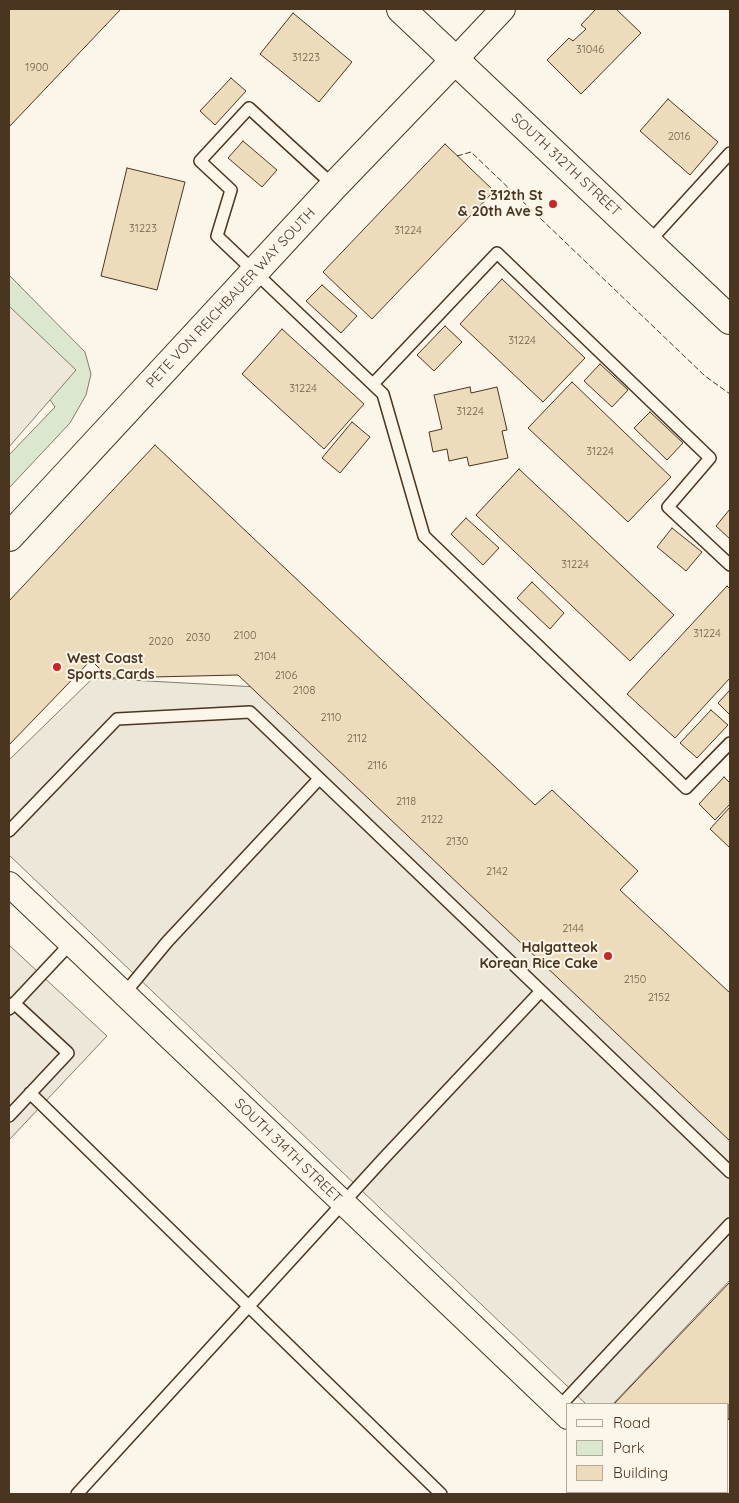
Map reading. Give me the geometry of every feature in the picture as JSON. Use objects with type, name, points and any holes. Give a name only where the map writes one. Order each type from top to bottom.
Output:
[{"type":"street","name":"SOUTH 312TH STREET","points":[[402,9],[730,320]]},
{"type":"street","points":[[455,60],[503,9]]},
{"type":"street","name":"PETE VON REICHBAUER WAY SOUTH","points":[[9,537],[334,186],[455,60]]},
{"type":"street","name":"SOUTH 314TH STREET","points":[[9,884],[563,1413]]},
{"type":"lane","points":[[334,186],[250,108],[200,160],[230,190],[217,236],[383,394],[424,536],[686,788],[730,744]]},
{"type":"lane","points":[[648,243],[730,153]]},
{"type":"lane","points":[[373,384],[497,253],[710,458],[668,507],[730,565]]},
{"type":"lane","points":[[9,831],[117,719],[250,712],[730,1172]]},
{"type":"lane","points":[[124,994],[168,942],[320,780]]},
{"type":"lane","points":[[9,1116],[68,1053],[12,1006],[71,943]]},
{"type":"lane","points":[[77,1494],[343,1203],[541,991]]},
{"type":"lane","points":[[30,1093],[441,1494]]},
{"type":"lane","points":[[572,1403],[730,1224]]},
{"type":"green space","points":[[9,275],[85,352],[91,374],[86,395],[70,423],[9,488],[9,455],[55,407],[41,387],[9,306]]},
{"type":"shaded area","points":[[9,306],[76,370],[9,447]]},
{"type":"shaded area","points":[[93,678],[258,687],[730,1137],[730,1280],[614,1403],[585,1403],[9,855],[9,760]]},
{"type":"shaded area","points":[[9,945],[107,1036],[9,1140]]},
{"type":"building","points":[[9,9],[121,9],[9,127]]},
{"type":"building","points":[[596,9],[616,9],[641,33],[581,94],[547,60],[569,38],[573,41],[586,29],[581,25]]},
{"type":"building","points":[[293,13],[352,62],[319,102],[260,54]]},
{"type":"building","points":[[231,78],[246,91],[215,125],[200,111]]},
{"type":"building","points":[[668,99],[718,142],[690,175],[640,131]]},
{"type":"building","points":[[243,141],[277,170],[262,187],[228,158]]},
{"type":"building","points":[[445,144],[494,191],[372,319],[323,272]]},
{"type":"building","points":[[127,168],[185,182],[157,290],[101,276]]},
{"type":"building","points":[[502,279],[585,358],[543,402],[460,324]]},
{"type":"building","points":[[322,285],[357,316],[341,333],[306,301]]},
{"type":"building","points":[[445,326],[462,342],[434,371],[417,355]]},
{"type":"building","points":[[282,329],[364,404],[324,449],[242,374]]},
{"type":"building","points":[[600,364],[628,390],[612,407],[584,381]]},
{"type":"building","points":[[572,382],[671,477],[628,522],[528,428]]},
{"type":"building","points":[[470,387],[471,393],[497,387],[507,430],[502,431],[508,458],[469,466],[467,457],[449,461],[447,449],[433,452],[429,432],[442,429],[434,395]]},
{"type":"building","points":[[650,412],[683,443],[667,460],[634,428]]},
{"type":"building","points":[[352,422],[370,437],[340,473],[322,458]]},
{"type":"building","points":[[155,445],[535,805],[552,790],[638,871],[620,890],[730,993],[730,1141],[238,675],[109,678],[91,660],[9,745],[9,601]]},
{"type":"building","points":[[519,469],[674,615],[630,661],[476,515]]},
{"type":"building","points":[[730,509],[730,539],[716,526]]},
{"type":"building","points":[[466,518],[499,548],[483,565],[451,534]]},
{"type":"building","points":[[672,528],[702,552],[686,571],[657,547]]},
{"type":"building","points":[[532,582],[564,613],[550,629],[517,598]]},
{"type":"building","points":[[727,586],[730,589],[730,678],[675,738],[627,694]]},
{"type":"building","points":[[730,690],[730,715],[718,703]]},
{"type":"building","points":[[711,710],[728,725],[697,758],[680,743]]},
{"type":"building","points":[[724,777],[730,783],[730,804],[715,820],[699,804]]},
{"type":"building","points":[[730,807],[730,848],[710,829]]},
{"type":"building","points":[[730,1282],[729,1418],[729,1403],[615,1403]]},
{"type":"fence","points":[[457,156],[471,152],[705,376],[730,394]]},
{"type":"place","name":"S 312th St & 20th Ave S","points":[[553,204]]},
{"type":"place","name":"West Coast Sports Cards","points":[[57,667]]},
{"type":"place","name":"Halgatteok Korean Rice Cake","points":[[608,956]]}]
